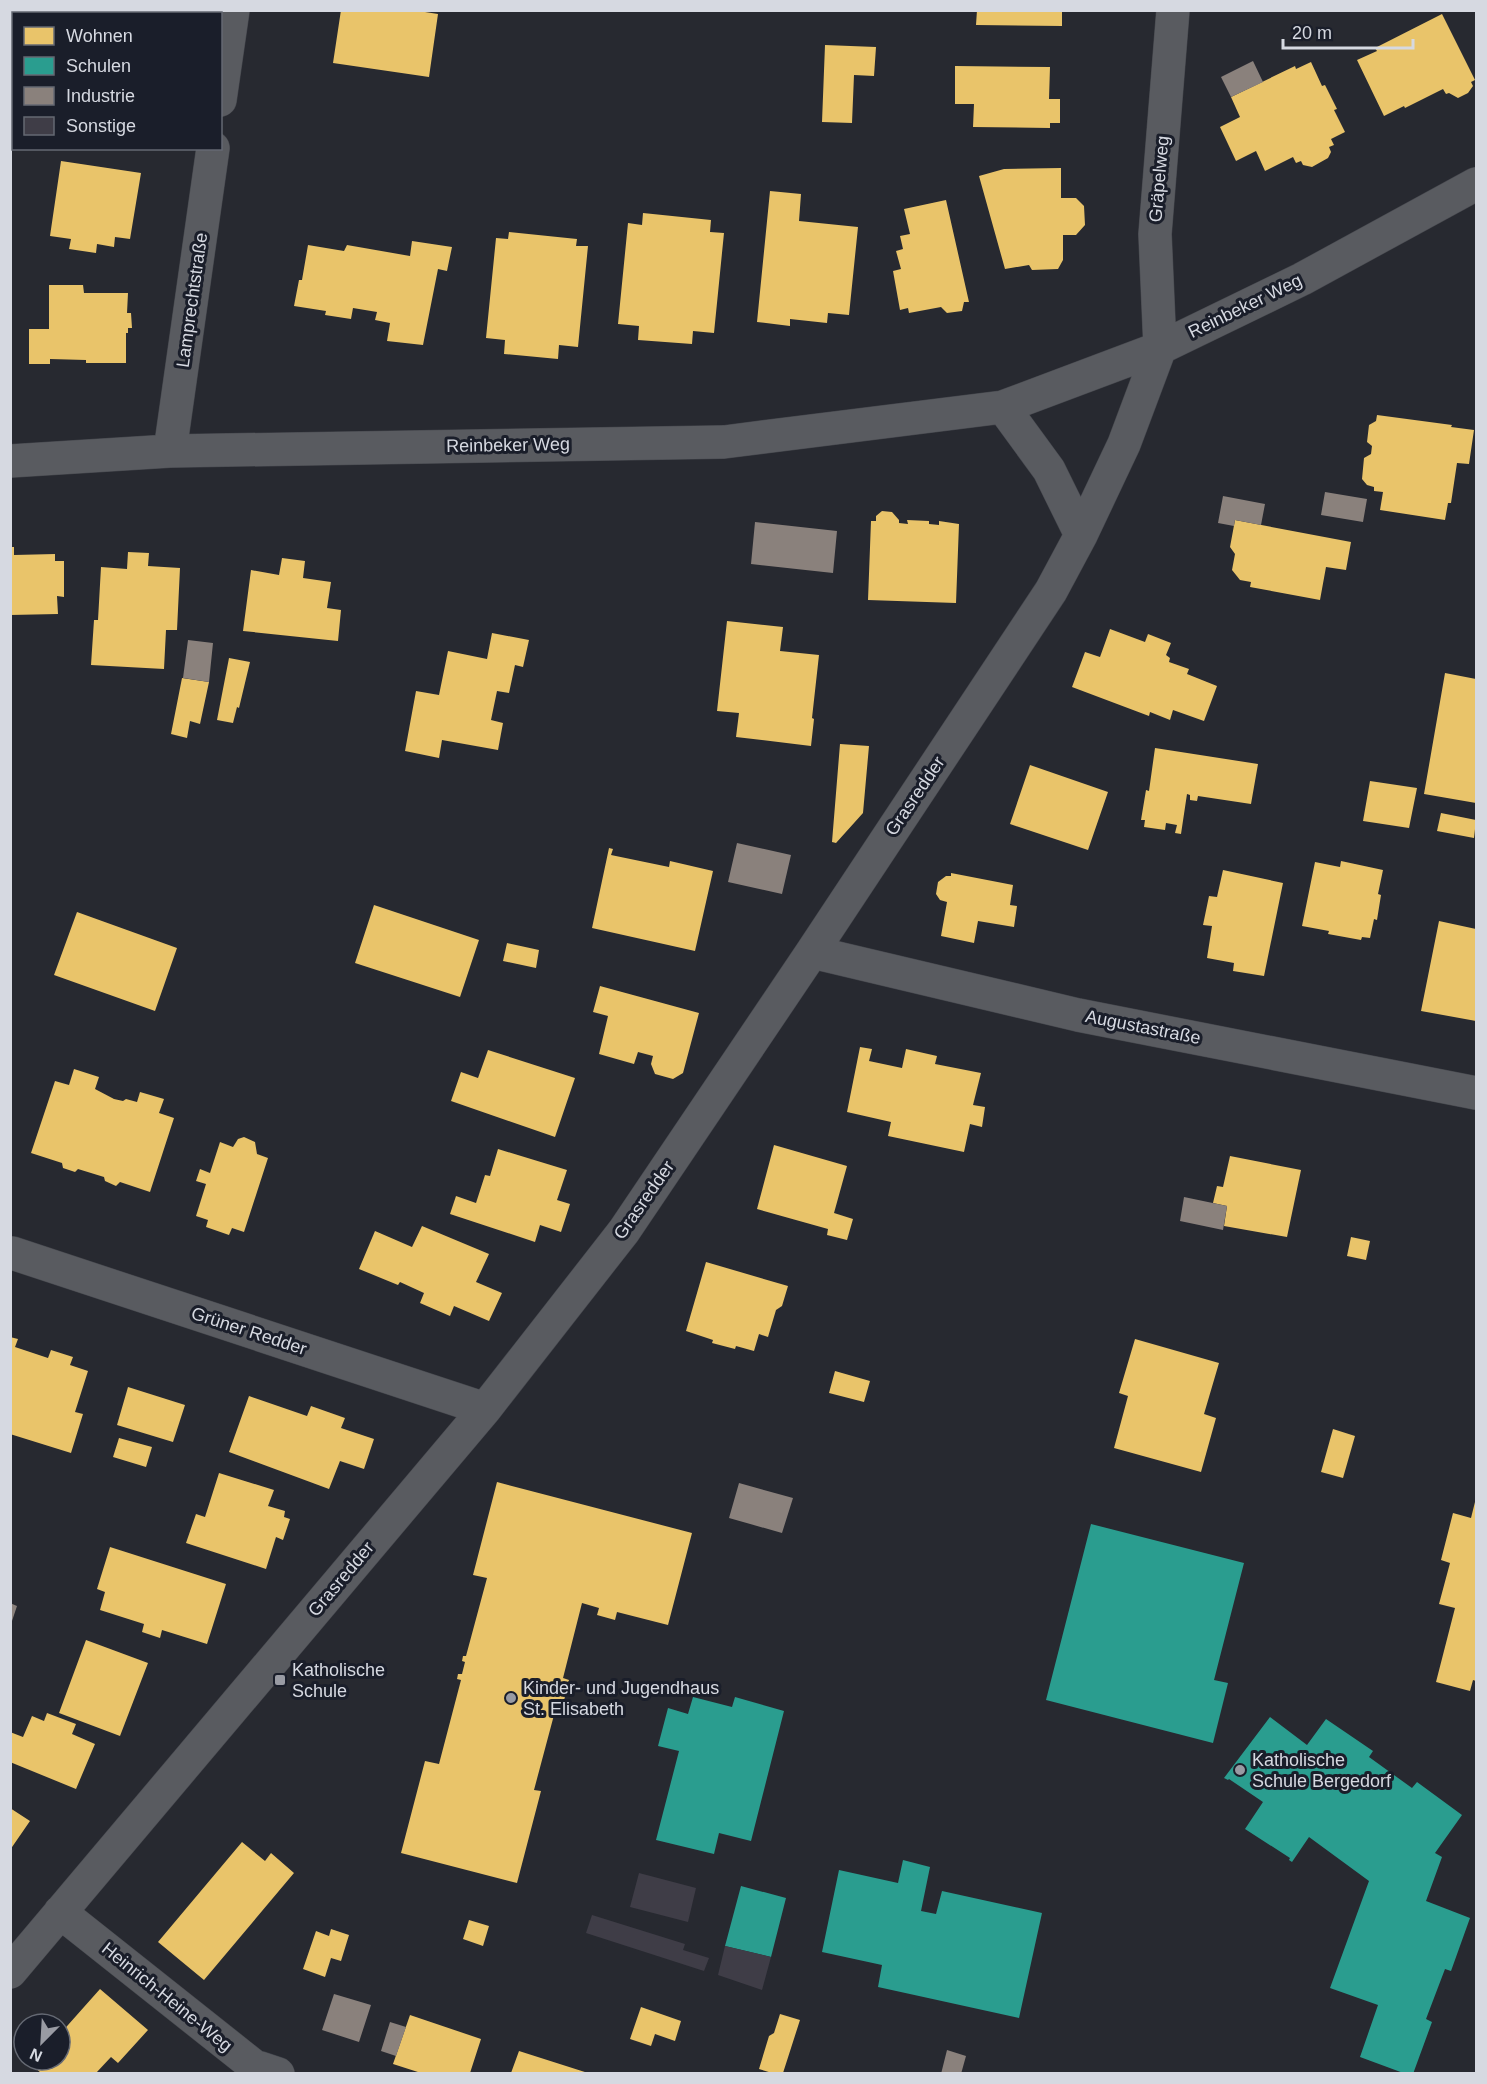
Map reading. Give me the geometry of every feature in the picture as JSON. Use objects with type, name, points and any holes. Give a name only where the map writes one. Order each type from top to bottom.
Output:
[{"type":"street","points":[[222,86],[233,10]]},
{"type":"street","name":"Gräpelweg","points":[[1160,348],[1155,234],[1173,10]]},
{"type":"street","name":"Lamprechtstraße","points":[[170,451],[213,150]]},
{"type":"street","name":"Reinbeker Weg","points":[[10,461],[170,451],[724,442],[1003,407],[1160,348],[1302,279],[1476,184]]},
{"type":"street","name":"Grasredder","points":[[10,1972],[485,1409],[624,1231],[1051,591],[1081,535],[1124,444],[1160,348]]},
{"type":"street","points":[[1003,407],[1049,470],[1081,535]]},
{"type":"street","name":"Augustastraße","points":[[812,952],[1078,1014],[1476,1093]]},
{"type":"street","name":"Grüner Redder","points":[[12,1253],[485,1409]]},
{"type":"street","name":"Heinrich-Heine-Weg","points":[[60,1912],[254,2066],[278,2073]]},
{"type":"building: Wohnen","points":[[37,10],[127,10],[127,12],[36,12]]},
{"type":"building: Wohnen","points":[[341,10],[412,10],[438,14],[429,77],[333,63]]},
{"type":"building: Wohnen","points":[[977,10],[1062,10],[1062,26],[976,25]]},
{"type":"building: Wohnen","points":[[1442,14],[1475,80],[1471,82],[1473,86],[1468,93],[1458,98],[1449,93],[1446,94],[1443,89],[1384,116],[1357,60],[1377,51],[1375,48]]},
{"type":"building: Wohnen","points":[[825,45],[876,47],[874,76],[854,75],[852,123],[822,122]]},
{"type":"building: Wohnen","points":[[1311,62],[1322,86],[1325,85],[1337,109],[1334,110],[1345,132],[1331,139],[1334,145],[1329,147],[1331,152],[1328,158],[1312,167],[1303,165],[1301,161],[1296,163],[1293,157],[1265,171],[1256,151],[1236,161],[1220,127],[1240,117],[1231,97],[1295,66],[1296,69]]},
{"type":"building: Wohnen","points":[[10,65],[12,66],[12,117],[10,117]]},
{"type":"building: Wohnen","points":[[955,66],[1050,67],[1049,99],[1060,99],[1060,123],[1050,123],[1050,128],[973,127],[974,104],[955,104]]},
{"type":"building: Wohnen","points":[[61,161],[141,173],[130,239],[115,237],[114,247],[97,244],[96,253],[69,249],[71,239],[50,236]]},
{"type":"building: Wohnen","points":[[1061,168],[1061,198],[1076,198],[1084,206],[1085,225],[1076,235],[1063,235],[1063,260],[1058,269],[1032,270],[1029,265],[1005,269],[979,176],[1004,169]]},
{"type":"building: Wohnen","points":[[770,191],[801,194],[799,221],[858,227],[849,315],[828,313],[827,323],[790,319],[790,326],[757,322]]},
{"type":"building: Wohnen","points":[[946,200],[969,302],[964,302],[962,311],[947,313],[941,307],[909,313],[908,308],[900,310],[893,271],[901,269],[896,251],[903,249],[900,236],[910,234],[904,209]]},
{"type":"building: Wohnen","points":[[643,213],[711,220],[710,232],[724,233],[714,333],[693,331],[692,344],[638,340],[639,326],[618,324],[628,223],[642,225]]},
{"type":"building: Wohnen","points":[[509,232],[577,239],[576,246],[588,246],[578,347],[559,345],[558,359],[504,354],[505,340],[486,338],[496,238],[508,239]]},
{"type":"building: Wohnen","points":[[412,241],[452,247],[447,271],[438,269],[423,345],[387,341],[390,323],[375,320],[377,312],[353,308],[351,319],[325,315],[326,311],[294,306],[299,280],[302,280],[308,245],[344,251],[347,245],[410,256]]},
{"type":"building: Wohnen","points":[[49,285],[83,285],[84,293],[128,293],[127,313],[131,313],[132,328],[128,328],[128,333],[126,333],[126,363],[86,363],[86,360],[50,359],[50,364],[29,364],[29,329],[49,329]]},
{"type":"building: Wohnen","points":[[1377,415],[1474,430],[1469,464],[1457,463],[1451,503],[1448,503],[1445,520],[1380,510],[1383,492],[1374,491],[1374,487],[1367,485],[1362,479],[1364,458],[1371,454],[1372,446],[1367,442],[1369,425],[1376,421]]},
{"type":"building: Wohnen","points":[[882,511],[892,512],[899,523],[908,524],[907,520],[929,521],[929,524],[939,525],[939,521],[959,524],[956,603],[868,600],[871,521],[876,521],[876,516]]},
{"type":"building: Wohnen","points":[[1235,520],[1351,542],[1346,570],[1326,567],[1320,600],[1250,587],[1251,582],[1240,580],[1232,570],[1235,554],[1230,547]]},
{"type":"building: Wohnen","points":[[10,547],[14,547],[14,555],[55,554],[55,561],[64,561],[64,597],[57,596],[58,614],[10,615]]},
{"type":"building: Wohnen","points":[[128,552],[149,553],[148,566],[180,568],[177,630],[166,630],[164,669],[91,665],[94,620],[98,620],[101,567],[127,569]]},
{"type":"building: Wohnen","points":[[282,558],[305,561],[303,578],[331,582],[327,608],[341,610],[338,641],[243,631],[251,570],[279,575]]},
{"type":"building: Wohnen","points":[[727,621],[783,627],[780,651],[819,655],[811,746],[736,737],[739,713],[717,711]]},
{"type":"building: Wohnen","points":[[1110,629],[1145,642],[1148,634],[1171,643],[1166,655],[1170,658],[1169,662],[1189,669],[1187,674],[1217,686],[1204,721],[1173,710],[1170,720],[1150,712],[1149,716],[1072,687],[1085,652],[1100,657]]},
{"type":"building: Wohnen","points":[[492,633],[529,640],[523,667],[515,665],[509,693],[497,691],[491,720],[503,723],[498,750],[442,740],[439,758],[405,751],[416,691],[439,695],[448,651],[487,659]]},
{"type":"building: Wohnen","points":[[229,658],[250,662],[233,723],[217,720]]},
{"type":"building: Wohnen","points":[[1445,673],[1476,679],[1476,803],[1424,794]]},
{"type":"building: Wohnen","points":[[182,678],[209,682],[200,724],[190,721],[187,738],[171,734]]},
{"type":"building: Wohnen","points":[[840,744],[869,746],[863,813],[836,843],[832,842]]},
{"type":"building: Wohnen","points":[[1155,748],[1258,764],[1251,804],[1198,796],[1197,801],[1190,800],[1190,795],[1187,794],[1181,834],[1175,833],[1177,825],[1166,823],[1165,830],[1144,827],[1145,820],[1141,820],[1146,790],[1149,791]]},
{"type":"building: Wohnen","points":[[1030,765],[1108,792],[1088,850],[1010,824]]},
{"type":"building: Wohnen","points":[[1370,781],[1417,788],[1409,828],[1363,821]]},
{"type":"building: Wohnen","points":[[1441,813],[1476,820],[1474,838],[1437,831]]},
{"type":"building: Wohnen","points":[[609,848],[613,849],[611,855],[669,867],[670,861],[713,871],[695,951],[592,928]]},
{"type":"building: Wohnen","points":[[1341,861],[1383,870],[1378,894],[1381,895],[1377,920],[1374,919],[1370,938],[1362,937],[1361,940],[1302,926],[1315,862],[1340,867]]},
{"type":"building: Wohnen","points":[[1223,870],[1283,883],[1264,976],[1233,971],[1234,963],[1207,958],[1212,926],[1203,925],[1209,896],[1217,897]]},
{"type":"building: Wohnen","points":[[951,873],[1013,885],[1010,905],[1017,906],[1014,927],[978,921],[974,943],[941,936],[947,902],[940,900],[936,894],[938,882],[946,876],[951,876]]},
{"type":"building: Wohnen","points":[[374,905],[479,940],[460,997],[355,963]]},
{"type":"building: Wohnen","points":[[77,912],[177,948],[155,1011],[54,975]]},
{"type":"building: Wohnen","points":[[1439,921],[1476,929],[1476,1021],[1421,1011]]},
{"type":"building: Wohnen","points":[[507,943],[539,950],[536,968],[503,961]]},
{"type":"building: Wohnen","points":[[600,986],[699,1013],[683,1073],[673,1079],[655,1074],[651,1064],[653,1056],[638,1052],[634,1064],[599,1054],[608,1016],[593,1012]]},
{"type":"building: Wohnen","points":[[860,1047],[872,1049],[869,1061],[902,1068],[906,1049],[937,1056],[935,1064],[981,1073],[973,1105],[985,1107],[982,1127],[970,1124],[964,1152],[888,1136],[891,1122],[847,1112]]},
{"type":"building: Wohnen","points":[[488,1050],[575,1078],[555,1137],[451,1101],[461,1072],[478,1078]]},
{"type":"building: Wohnen","points":[[74,1069],[99,1077],[95,1089],[114,1099],[137,1102],[140,1092],[164,1099],[159,1113],[174,1118],[150,1192],[120,1182],[116,1186],[105,1181],[104,1177],[78,1169],[75,1172],[63,1168],[62,1163],[31,1153],[55,1081],[69,1085]]},
{"type":"building: Wohnen","points":[[244,1137],[255,1142],[257,1154],[268,1158],[244,1232],[232,1228],[229,1235],[206,1227],[208,1220],[196,1216],[206,1184],[196,1181],[200,1169],[210,1173],[220,1142],[233,1147],[238,1139]]},
{"type":"building: Wohnen","points":[[774,1145],[847,1166],[834,1213],[853,1219],[847,1240],[827,1235],[828,1229],[757,1209]]},
{"type":"building: Wohnen","points":[[498,1149],[567,1170],[557,1200],[570,1204],[561,1232],[540,1225],[535,1242],[450,1214],[456,1196],[476,1203],[485,1175],[490,1176]]},
{"type":"building: Wohnen","points":[[1230,1156],[1301,1170],[1287,1237],[1224,1226],[1227,1206],[1213,1203],[1217,1186],[1223,1187]]},
{"type":"building: Wohnen","points":[[422,1226],[489,1254],[476,1282],[502,1293],[489,1321],[454,1306],[450,1316],[420,1303],[424,1293],[400,1282],[398,1285],[359,1269],[375,1231],[412,1247]]},
{"type":"building: Wohnen","points":[[1351,1237],[1370,1241],[1366,1260],[1347,1256]]},
{"type":"building: Wohnen","points":[[706,1262],[788,1286],[782,1306],[776,1310],[768,1337],[759,1334],[754,1351],[712,1343],[713,1340],[686,1331]]},
{"type":"building: Wohnen","points":[[10,1337],[18,1339],[15,1347],[48,1358],[51,1350],[73,1357],[70,1365],[88,1371],[75,1412],[83,1414],[71,1453],[10,1434]]},
{"type":"building: Wohnen","points":[[1135,1339],[1219,1363],[1204,1414],[1216,1418],[1201,1472],[1114,1448],[1128,1396],[1119,1393]]},
{"type":"building: Wohnen","points":[[835,1371],[870,1381],[864,1402],[829,1393]]},
{"type":"building: Wohnen","points":[[128,1387],[185,1405],[173,1442],[117,1425]]},
{"type":"building: Wohnen","points":[[249,1396],[307,1416],[311,1406],[345,1418],[341,1428],[374,1439],[364,1469],[340,1461],[329,1489],[229,1452]]},
{"type":"building: Wohnen","points":[[1333,1429],[1355,1436],[1343,1478],[1321,1472]]},
{"type":"building: Wohnen","points":[[119,1438],[152,1447],[146,1467],[113,1457]]},
{"type":"building: Wohnen","points":[[219,1473],[274,1490],[268,1506],[285,1511],[284,1517],[290,1519],[283,1540],[276,1537],[266,1569],[186,1543],[196,1514],[205,1517]]},
{"type":"building: Wohnen","name":"Kinder- und Jugendhaus St. Elisabeth","points":[[497,1482],[692,1533],[668,1625],[617,1612],[615,1620],[597,1615],[599,1608],[582,1603],[563,1678],[569,1680],[560,1717],[554,1715],[534,1790],[541,1791],[517,1883],[401,1853],[425,1761],[439,1764],[461,1680],[457,1679],[458,1674],[462,1674],[465,1662],[462,1661],[463,1656],[466,1656],[487,1578],[473,1575]]},
{"type":"building: Wohnen","points":[[1476,1498],[1476,1681],[1473,1680],[1470,1691],[1436,1682],[1455,1608],[1439,1604],[1450,1563],[1441,1560],[1453,1513],[1471,1518]]},
{"type":"building: Wohnen","points":[[110,1547],[226,1584],[207,1644],[162,1630],[160,1638],[142,1632],[144,1624],[100,1610],[105,1592],[97,1589]]},
{"type":"building: Wohnen","points":[[86,1640],[148,1663],[120,1736],[59,1713]]},
{"type":"building: Wohnen","points":[[47,1713],[76,1724],[72,1734],[95,1744],[76,1789],[10,1762],[10,1732],[23,1737],[32,1716],[44,1721]]},
{"type":"building: Wohnen","points":[[10,1808],[30,1821],[10,1850]]},
{"type":"building: Wohnen","points":[[242,1842],[265,1861],[271,1853],[294,1873],[204,1980],[158,1942]]},
{"type":"building: Wohnen","points":[[469,1920],[489,1926],[483,1946],[463,1939]]},
{"type":"building: Wohnen","points":[[331,1929],[349,1935],[341,1961],[331,1958],[325,1977],[303,1969],[316,1931],[329,1936]]},
{"type":"building: Wohnen","points":[[100,1989],[148,2030],[118,2063],[111,2057],[96,2073],[41,2073],[72,2072],[72,2020]]},
{"type":"building: Wohnen","points":[[641,2007],[681,2021],[675,2041],[655,2034],[651,2046],[630,2039]]},
{"type":"building: Wohnen","points":[[780,2014],[800,2020],[783,2073],[772,2073],[759,2069],[769,2036],[774,2033]]},
{"type":"building: Wohnen","points":[[410,2015],[481,2039],[470,2073],[421,2073],[393,2064]]},
{"type":"building: Wohnen","points":[[519,2051],[588,2073],[511,2073]]},
{"type":"building: Schulen","points":[[1091,1524],[1244,1563],[1214,1680],[1228,1683],[1213,1743],[1046,1700]]},
{"type":"building: Schulen","points":[[693,1697],[732,1707],[735,1697],[784,1711],[751,1841],[719,1833],[714,1854],[656,1840],[679,1751],[658,1746],[668,1708],[688,1714]]},
{"type":"building: Schulen","points":[[1270,1717],[1307,1745],[1326,1719],[1373,1751],[1369,1757],[1412,1788],[1417,1782],[1462,1815],[1435,1853],[1442,1857],[1426,1901],[1470,1918],[1451,1971],[1445,1969],[1426,2019],[1432,2022],[1413,2074],[1406,2074],[1360,2057],[1378,2005],[1330,1988],[1369,1881],[1309,1837],[1292,1862],[1290,1858],[1245,1829],[1263,1802],[1224,1778]]},
{"type":"building: Schulen","points":[[903,1860],[930,1867],[921,1911],[936,1914],[942,1891],[1042,1913],[1019,2018],[878,1987],[882,1965],[822,1952],[839,1870],[898,1883]]},
{"type":"building: Schulen","points":[[741,1886],[786,1898],[771,1957],[725,1946]]},
{"type":"building: Industrie","points":[[1253,61],[1263,82],[1231,97],[1221,77]]},
{"type":"building: Industrie","points":[[1325,492],[1367,499],[1363,522],[1321,515]]},
{"type":"building: Industrie","points":[[1223,496],[1265,504],[1261,525],[1235,520],[1234,526],[1218,523]]},
{"type":"building: Industrie","points":[[755,522],[837,531],[833,573],[751,564]]},
{"type":"building: Industrie","points":[[188,640],[213,643],[209,682],[183,678]]},
{"type":"building: Industrie","points":[[737,843],[791,855],[782,894],[728,882]]},
{"type":"building: Industrie","points":[[1184,1197],[1227,1206],[1223,1230],[1180,1221]]},
{"type":"building: Industrie","points":[[739,1483],[793,1498],[782,1533],[729,1518]]},
{"type":"building: Industrie","points":[[10,1603],[17,1606],[11,1624],[10,1624]]},
{"type":"building: Industrie","points":[[334,1994],[371,2005],[359,2042],[322,2030]]},
{"type":"building: Industrie","points":[[390,2022],[406,2027],[396,2056],[381,2051]]},
{"type":"building: Industrie","points":[[947,2050],[966,2056],[961,2074],[941,2074]]},
{"type":"building: Sonstige","points":[[639,1873],[696,1888],[688,1922],[630,1907]]},
{"type":"building: Sonstige","points":[[592,1915],[685,1944],[683,1950],[709,1958],[704,1971],[586,1933]]},
{"type":"building: Sonstige","points":[[725,1946],[771,1957],[762,1990],[718,1975]]},
{"type":"place","name":"Katholische Schule","points":[[280,1680]]},
{"type":"place","name":"Kinder- und Jugendhaus St. Elisabeth","points":[[511,1698]]},
{"type":"place","name":"Katholische Schule Bergedorf","points":[[1240,1770]]}]
